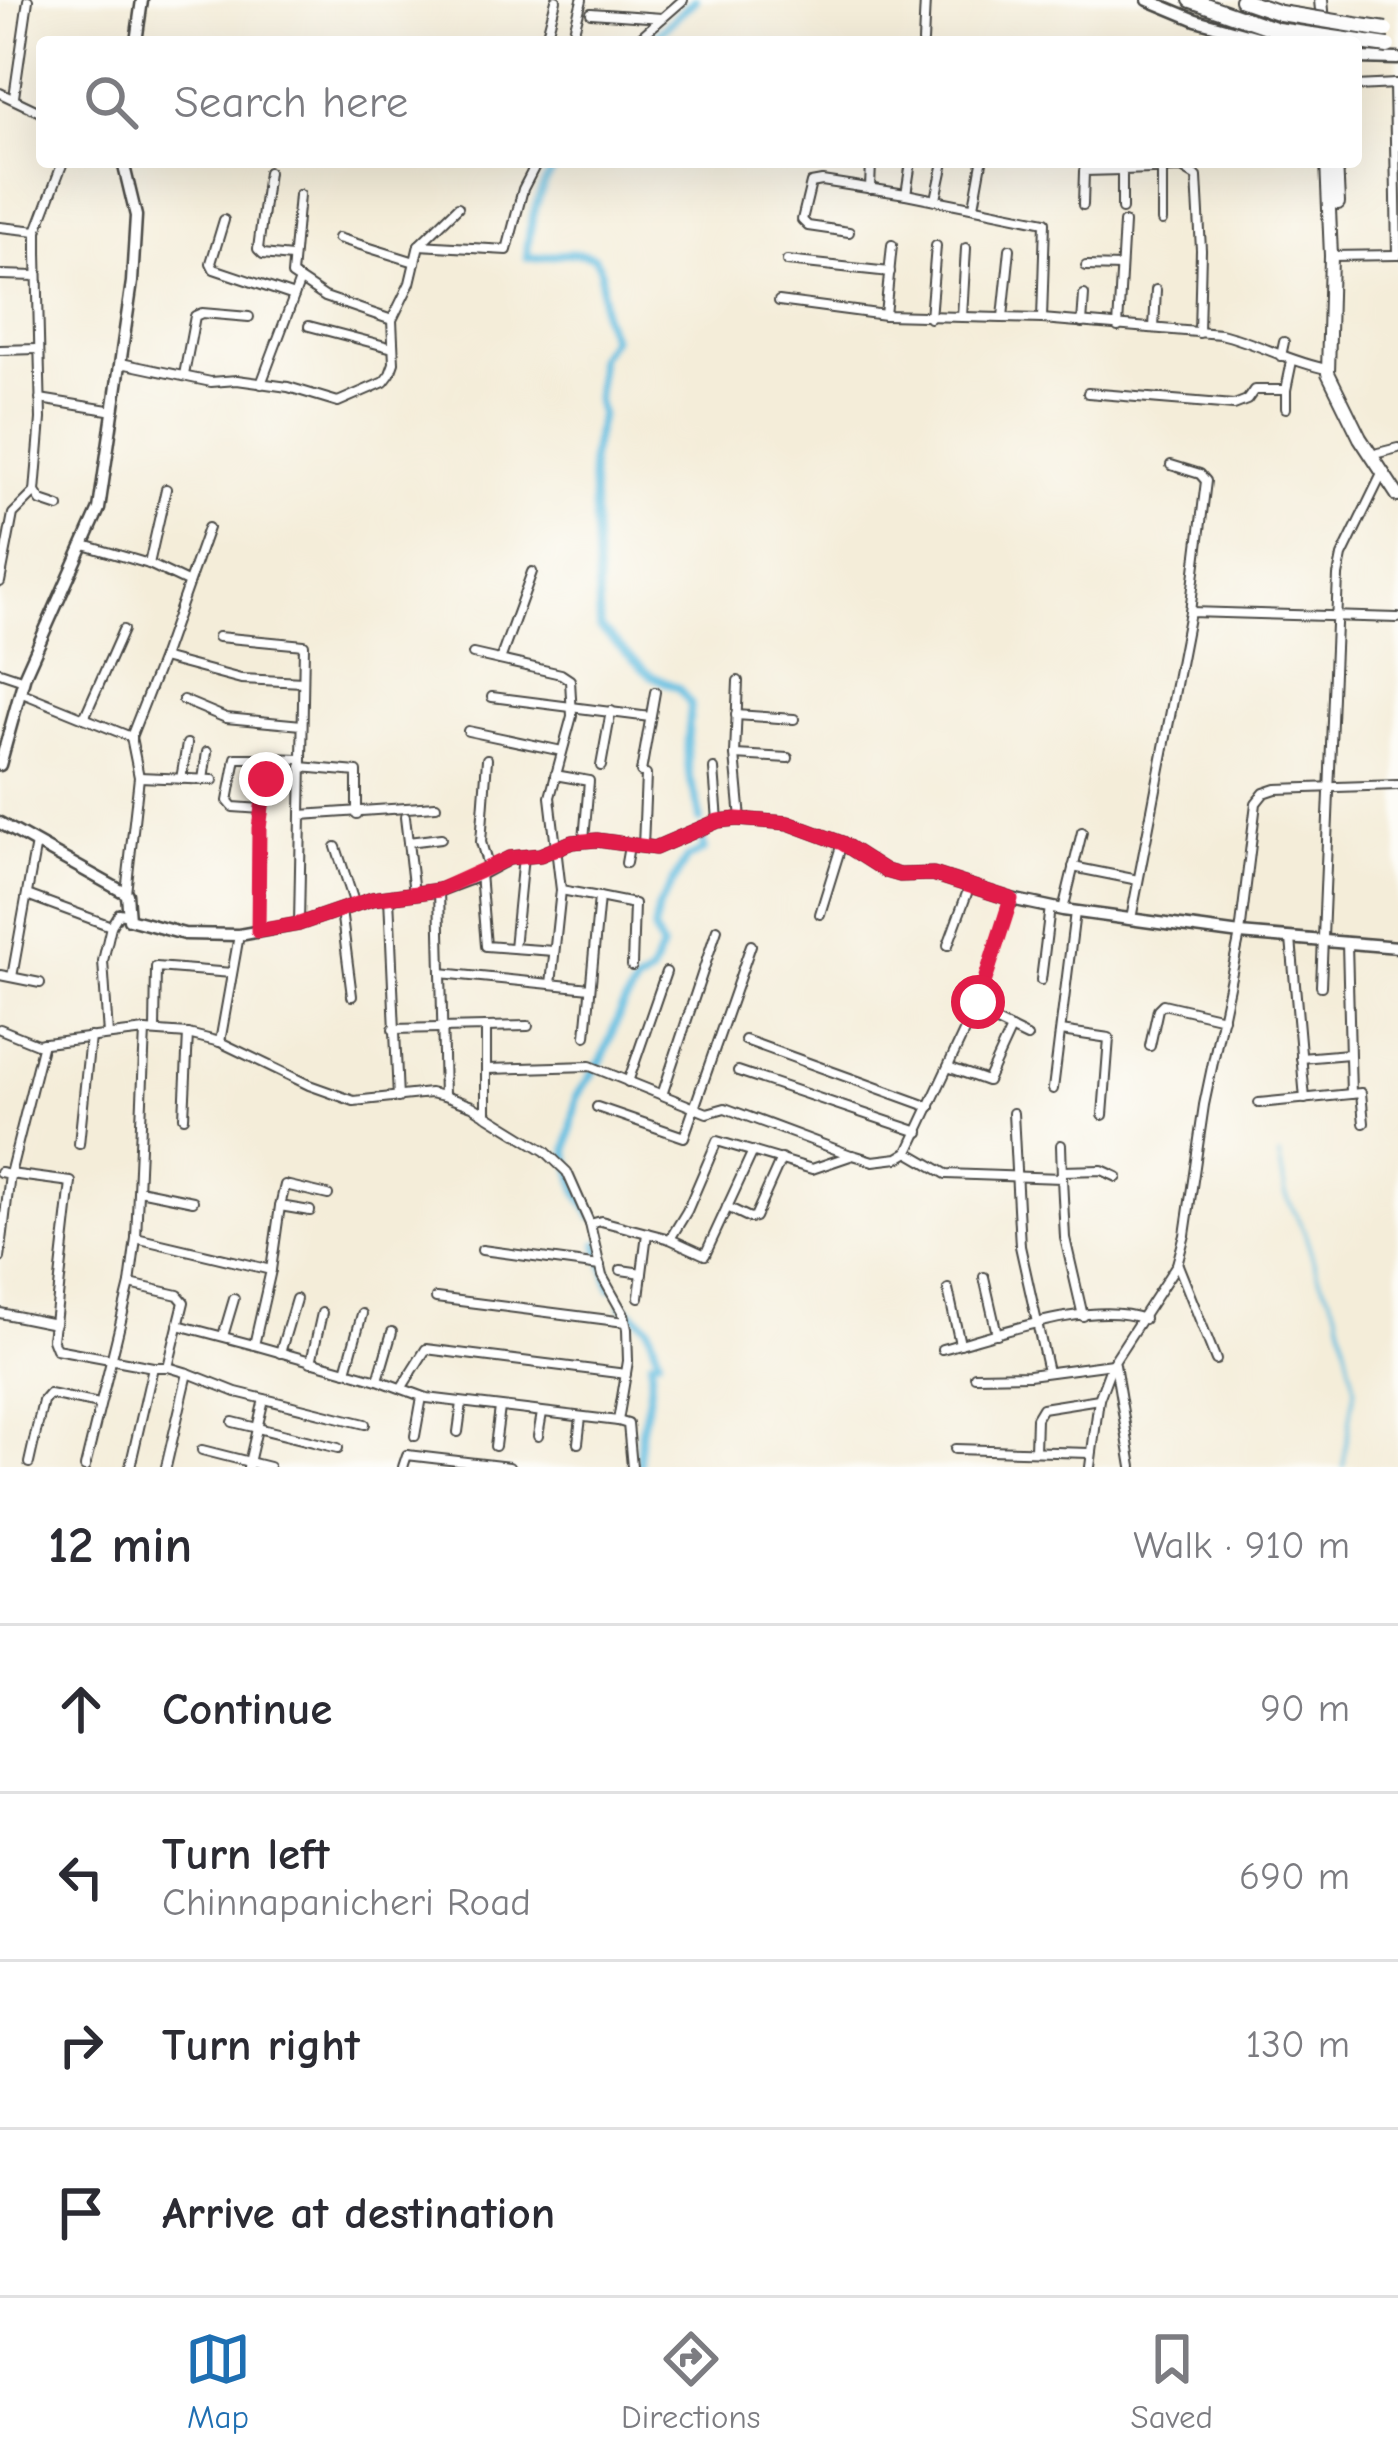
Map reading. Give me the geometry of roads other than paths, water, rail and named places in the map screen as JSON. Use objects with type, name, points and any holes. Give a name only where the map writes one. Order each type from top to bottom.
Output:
[{"type":"highway","points":[[1190,0],[1276,36]]},
{"type":"highway","points":[[1242,0],[1394,42]]},
{"type":"highway","points":[[1362,40],[1394,42]]},
{"type":"main road","points":[[1317,0],[1320,36]]},
{"type":"main road","points":[[1332,168],[1335,371],[1384,471],[1398,484]]},
{"type":"main road","points":[[1335,256],[1327,369],[1342,407],[1398,496]]},
{"type":"street","points":[[14,97],[28,0]]},
{"type":"street","points":[[137,36],[142,0]]},
{"type":"street","points":[[547,36],[556,0]]},
{"type":"street","points":[[573,36],[582,0]]},
{"type":"street","points":[[642,36],[683,0]]},
{"type":"street","points":[[923,36],[925,0]]},
{"type":"street","points":[[1148,0],[1196,20],[1276,36]]},
{"type":"street","points":[[590,13],[662,18]]},
{"type":"street","points":[[1362,55],[1394,42]]},
{"type":"street","points":[[1335,256],[1397,255],[1396,84],[1362,86]]},
{"type":"street","points":[[0,93],[36,110]]},
{"type":"street","points":[[59,507],[41,501],[35,492],[40,399],[37,231],[61,168]]},
{"type":"street","points":[[0,765],[22,686],[99,509],[132,282],[136,216],[124,168]]},
{"type":"street","points":[[419,245],[507,250],[523,189],[534,168]]},
{"type":"street","points":[[870,189],[871,168]]},
{"type":"street","points":[[906,194],[910,168]]},
{"type":"street","points":[[937,200],[943,168]]},
{"type":"street","points":[[974,206],[981,168]]},
{"type":"street","points":[[1083,205],[1084,171],[1181,168],[1197,177],[1199,333]]},
{"type":"street","points":[[1162,169],[1162,221]]},
{"type":"street","points":[[1122,209],[1123,170]]},
{"type":"street","points":[[268,172],[258,249],[263,254],[291,257]]},
{"type":"street","points":[[848,232],[805,223],[808,187],[822,182],[906,194],[1045,222],[1042,319]]},
{"type":"street","points":[[299,195],[292,275],[325,297],[392,320]]},
{"type":"street","points":[[121,363],[211,382],[237,380],[288,387],[338,402],[384,382],[394,363],[392,320],[419,245],[458,207]]},
{"type":"street","points":[[224,220],[211,262],[214,269],[294,296]]},
{"type":"street","points":[[1118,327],[1124,223]]},
{"type":"street","points":[[0,226],[37,231]]},
{"type":"street","points":[[338,238],[416,262]]},
{"type":"street","points":[[885,315],[892,245]]},
{"type":"street","points":[[930,318],[936,247]]},
{"type":"street","points":[[962,316],[966,248]]},
{"type":"street","points":[[1004,317],[1010,249]]},
{"type":"street","points":[[787,261],[890,272]]},
{"type":"street","points":[[1086,266],[1121,267]]},
{"type":"street","points":[[0,275],[37,276]]},
{"type":"street","points":[[261,384],[299,283]]},
{"type":"street","points":[[1154,328],[1156,290]]},
{"type":"street","points":[[1082,323],[1084,295]]},
{"type":"street","points":[[779,301],[885,315],[1042,319],[1199,333],[1244,340],[1292,361],[1327,369]]},
{"type":"street","points":[[184,375],[195,316],[249,317]]},
{"type":"street","points":[[309,326],[393,349]]},
{"type":"street","points":[[1281,356],[1283,342]]},
{"type":"street","points":[[0,350],[38,349]]},
{"type":"street","points":[[1286,408],[1292,361]]},
{"type":"street","points":[[1088,393],[1234,405],[1247,400],[1254,390],[1286,390]]},
{"type":"street","points":[[40,399],[114,411]]},
{"type":"street","points":[[1378,453],[1398,448]]},
{"type":"street","points":[[1130,921],[1190,612],[1206,481],[1205,476],[1172,465]]},
{"type":"street","points":[[1321,986],[1327,787],[1342,556],[1384,471]]},
{"type":"street","points":[[149,564],[166,489]]},
{"type":"street","points":[[0,582],[4,544],[18,506],[35,492]]},
{"type":"street","points":[[208,528],[130,737],[139,777],[125,893],[129,920],[184,934],[258,931],[299,924],[388,897],[439,890],[484,869],[584,840],[655,848],[718,821],[741,819],[788,823],[842,843],[900,875],[933,874],[1063,910],[1240,934],[1398,947]]},
{"type":"street","points":[[85,545],[149,564],[187,582]]},
{"type":"street","points":[[500,659],[532,572]]},
{"type":"street","points":[[1190,612],[1398,618]]},
{"type":"street","points":[[84,718],[123,630]]},
{"type":"street","points":[[218,637],[302,644],[299,924]]},
{"type":"street","points":[[473,654],[566,676],[572,690],[549,814],[561,890],[551,984]]},
{"type":"street","points":[[162,658],[241,679],[302,682]]},
{"type":"street","points":[[0,672],[130,737]]},
{"type":"street","points":[[738,681],[735,755],[741,819]]},
{"type":"street","points":[[644,847],[644,774],[656,692]]},
{"type":"street","points":[[492,697],[650,717]]},
{"type":"street","points":[[183,700],[226,718],[302,725]]},
{"type":"street","points":[[601,766],[611,711]]},
{"type":"street","points":[[736,715],[794,719]]},
{"type":"street","points":[[468,731],[562,751]]},
{"type":"street","points":[[181,779],[187,744]]},
{"type":"street","points":[[139,777],[208,780],[207,752]]},
{"type":"street","points":[[735,755],[788,758]]},
{"type":"street","points":[[262,809],[233,807],[228,801],[236,758],[268,758],[357,772],[357,814]]},
{"type":"street","points":[[258,931],[268,758]]},
{"type":"street","points":[[487,759],[482,842],[484,942],[489,948],[554,951]]},
{"type":"street","points":[[714,770],[718,821]]},
{"type":"street","points":[[555,775],[589,781],[584,840]]},
{"type":"street","points":[[1090,1467],[1099,1400],[1113,1364],[1177,1264],[1240,934],[1256,803],[1264,793],[1276,789],[1398,785]]},
{"type":"street","points":[[301,815],[436,806]]},
{"type":"street","points":[[405,817],[414,893]]},
{"type":"street","points":[[0,823],[125,893]]},
{"type":"street","points":[[1041,980],[1082,832]]},
{"type":"street","points":[[407,842],[441,838]]},
{"type":"street","points":[[12,977],[36,843]]},
{"type":"street","points":[[820,914],[842,843]]},
{"type":"street","points":[[626,863],[628,845]]},
{"type":"street","points":[[336,847],[355,905]]},
{"type":"street","points":[[514,948],[523,856]]},
{"type":"street","points":[[1073,867],[1138,880]]},
{"type":"street","points":[[948,945],[970,885]]},
{"type":"street","points":[[439,890],[444,1096]]},
{"type":"street","points":[[561,890],[634,904],[632,966]]},
{"type":"street","points":[[26,895],[111,926]]},
{"type":"street","points":[[388,897],[398,1098]]},
{"type":"street","points":[[586,1036],[598,897]]},
{"type":"street","points":[[486,1069],[590,1066],[707,1113],[725,1108],[873,1161],[898,1158],[908,1152],[919,1132],[974,1011],[1011,899]]},
{"type":"street","points":[[341,910],[352,996]]},
{"type":"street","points":[[1053,1089],[1061,1031],[1063,910]]},
{"type":"street","points":[[108,1035],[104,961],[118,913],[129,915]]},
{"type":"street","points":[[662,1095],[717,929]]},
{"type":"street","points":[[220,1042],[239,934]]},
{"type":"street","points":[[1291,939],[1305,1099]]},
{"type":"street","points":[[1346,943],[1351,1094]]},
{"type":"street","points":[[596,1107],[684,1137],[751,945]]},
{"type":"street","points":[[85,1467],[130,1284],[156,967],[232,974]]},
{"type":"street","points":[[628,1082],[666,972]]},
{"type":"street","points":[[441,974],[590,988]]},
{"type":"street","points":[[0,975],[40,983]]},
{"type":"street","points":[[1150,1046],[1163,1004],[1222,1018]]},
{"type":"street","points":[[974,1011],[1027,1037]]},
{"type":"street","points":[[393,1029],[528,1026]]},
{"type":"street","points":[[486,1027],[486,1115]]},
{"type":"street","points":[[0,1029],[43,1043],[150,1031],[188,1034],[220,1042],[308,1085],[354,1101],[430,1093],[444,1096],[545,1151],[566,1172],[626,1322],[626,1374],[618,1421]]},
{"type":"street","points":[[948,1067],[987,1081],[1012,1029]]},
{"type":"street","points":[[1061,1031],[1109,1038],[1103,1115]]},
{"type":"street","points":[[184,1117],[188,1034]]},
{"type":"street","points":[[80,1144],[89,1037]]},
{"type":"street","points":[[745,1040],[930,1107]]},
{"type":"street","points":[[0,1258],[5,1173],[43,1043]]},
{"type":"street","points":[[1301,1058],[1349,1054]]},
{"type":"street","points":[[738,1071],[919,1132]]},
{"type":"street","points":[[1259,1103],[1361,1093],[1364,1123]]},
{"type":"street","points":[[1013,1114],[1020,1246],[1048,1372]]},
{"type":"street","points":[[670,1239],[688,1210],[717,1141],[812,1168],[853,1155]]},
{"type":"street","points":[[1061,1145],[1066,1238],[1083,1316]]},
{"type":"street","points":[[590,1224],[601,1221],[670,1239],[705,1255],[753,1151]]},
{"type":"street","points":[[908,1152],[939,1173],[1016,1176],[1102,1170],[1117,1178]]},
{"type":"street","points":[[727,1207],[755,1217],[781,1159]]},
{"type":"street","points":[[5,1173],[71,1182],[52,1339],[56,1348],[167,1367],[264,1399],[365,1424]]},
{"type":"street","points":[[254,1345],[285,1185],[328,1195]]},
{"type":"street","points":[[139,1190],[193,1201]]},
{"type":"street","points":[[280,1206],[310,1211]]},
{"type":"street","points":[[639,1297],[647,1233]]},
{"type":"street","points":[[136,1238],[271,1270]]},
{"type":"street","points":[[482,1250],[600,1266]]},
{"type":"street","points":[[1177,1264],[1216,1360]]},
{"type":"street","points":[[621,1270],[642,1273]]},
{"type":"street","points":[[984,1277],[997,1334]]},
{"type":"street","points":[[130,1284],[183,1298],[167,1367]]},
{"type":"street","points":[[948,1289],[960,1344]]},
{"type":"street","points":[[436,1298],[626,1322]]},
{"type":"street","points":[[223,1336],[234,1299]]},
{"type":"street","points":[[280,1353],[296,1299]]},
{"type":"street","points":[[942,1349],[1083,1316],[1122,1312],[1144,1319]]},
{"type":"street","points":[[0,1313],[55,1324]]},
{"type":"street","points":[[311,1362],[322,1313]]},
{"type":"street","points":[[346,1371],[362,1314]]},
{"type":"street","points":[[178,1325],[378,1379],[422,1396],[628,1424],[632,1467]]},
{"type":"street","points":[[378,1379],[392,1332]]},
{"type":"street","points":[[402,1388],[428,1349],[626,1374]]},
{"type":"street","points":[[974,1376],[1113,1364]]},
{"type":"street","points":[[1113,1364],[1132,1467]]},
{"type":"street","points":[[130,1467],[153,1367]]},
{"type":"street","points":[[166,1467],[188,1373]]},
{"type":"street","points":[[29,1463],[46,1397],[56,1394],[99,1405]]},
{"type":"street","points":[[416,1436],[422,1396]]},
{"type":"street","points":[[249,1465],[264,1399]]},
{"type":"street","points":[[1035,1450],[1036,1418],[1042,1408],[1099,1400]]},
{"type":"street","points":[[458,1432],[462,1402]]},
{"type":"street","points":[[495,1446],[500,1408]]},
{"type":"street","points":[[538,1436],[542,1413]]},
{"type":"street","points":[[578,1443],[581,1417]]},
{"type":"street","points":[[233,1422],[338,1448]]},
{"type":"street","points":[[955,1449],[1090,1454]]},
{"type":"street","points":[[202,1450],[268,1467]]},
{"type":"street","points":[[403,1467],[407,1455],[509,1467]]},
{"type":"waterway","points":[[656,36],[695,0]]},
{"type":"waterway","points":[[554,168],[535,207],[527,258],[569,253],[594,257],[601,269],[603,315],[612,338],[599,357],[601,414],[591,459],[600,628],[650,675],[678,688],[691,705],[688,764],[700,820]]},
{"type":"waterway","points":[[592,1216],[577,1190],[567,1151],[577,1096],[602,1059],[636,985],[650,975],[662,948],[654,930],[658,908],[687,858],[704,850],[702,835]]},
{"type":"waterway","points":[[1279,1156],[1286,1195],[1338,1312],[1355,1387],[1343,1467]]},
{"type":"waterway","points":[[598,1244],[611,1288]]},
{"type":"waterway","points":[[622,1305],[648,1326],[659,1358],[651,1361],[640,1467]]}]
